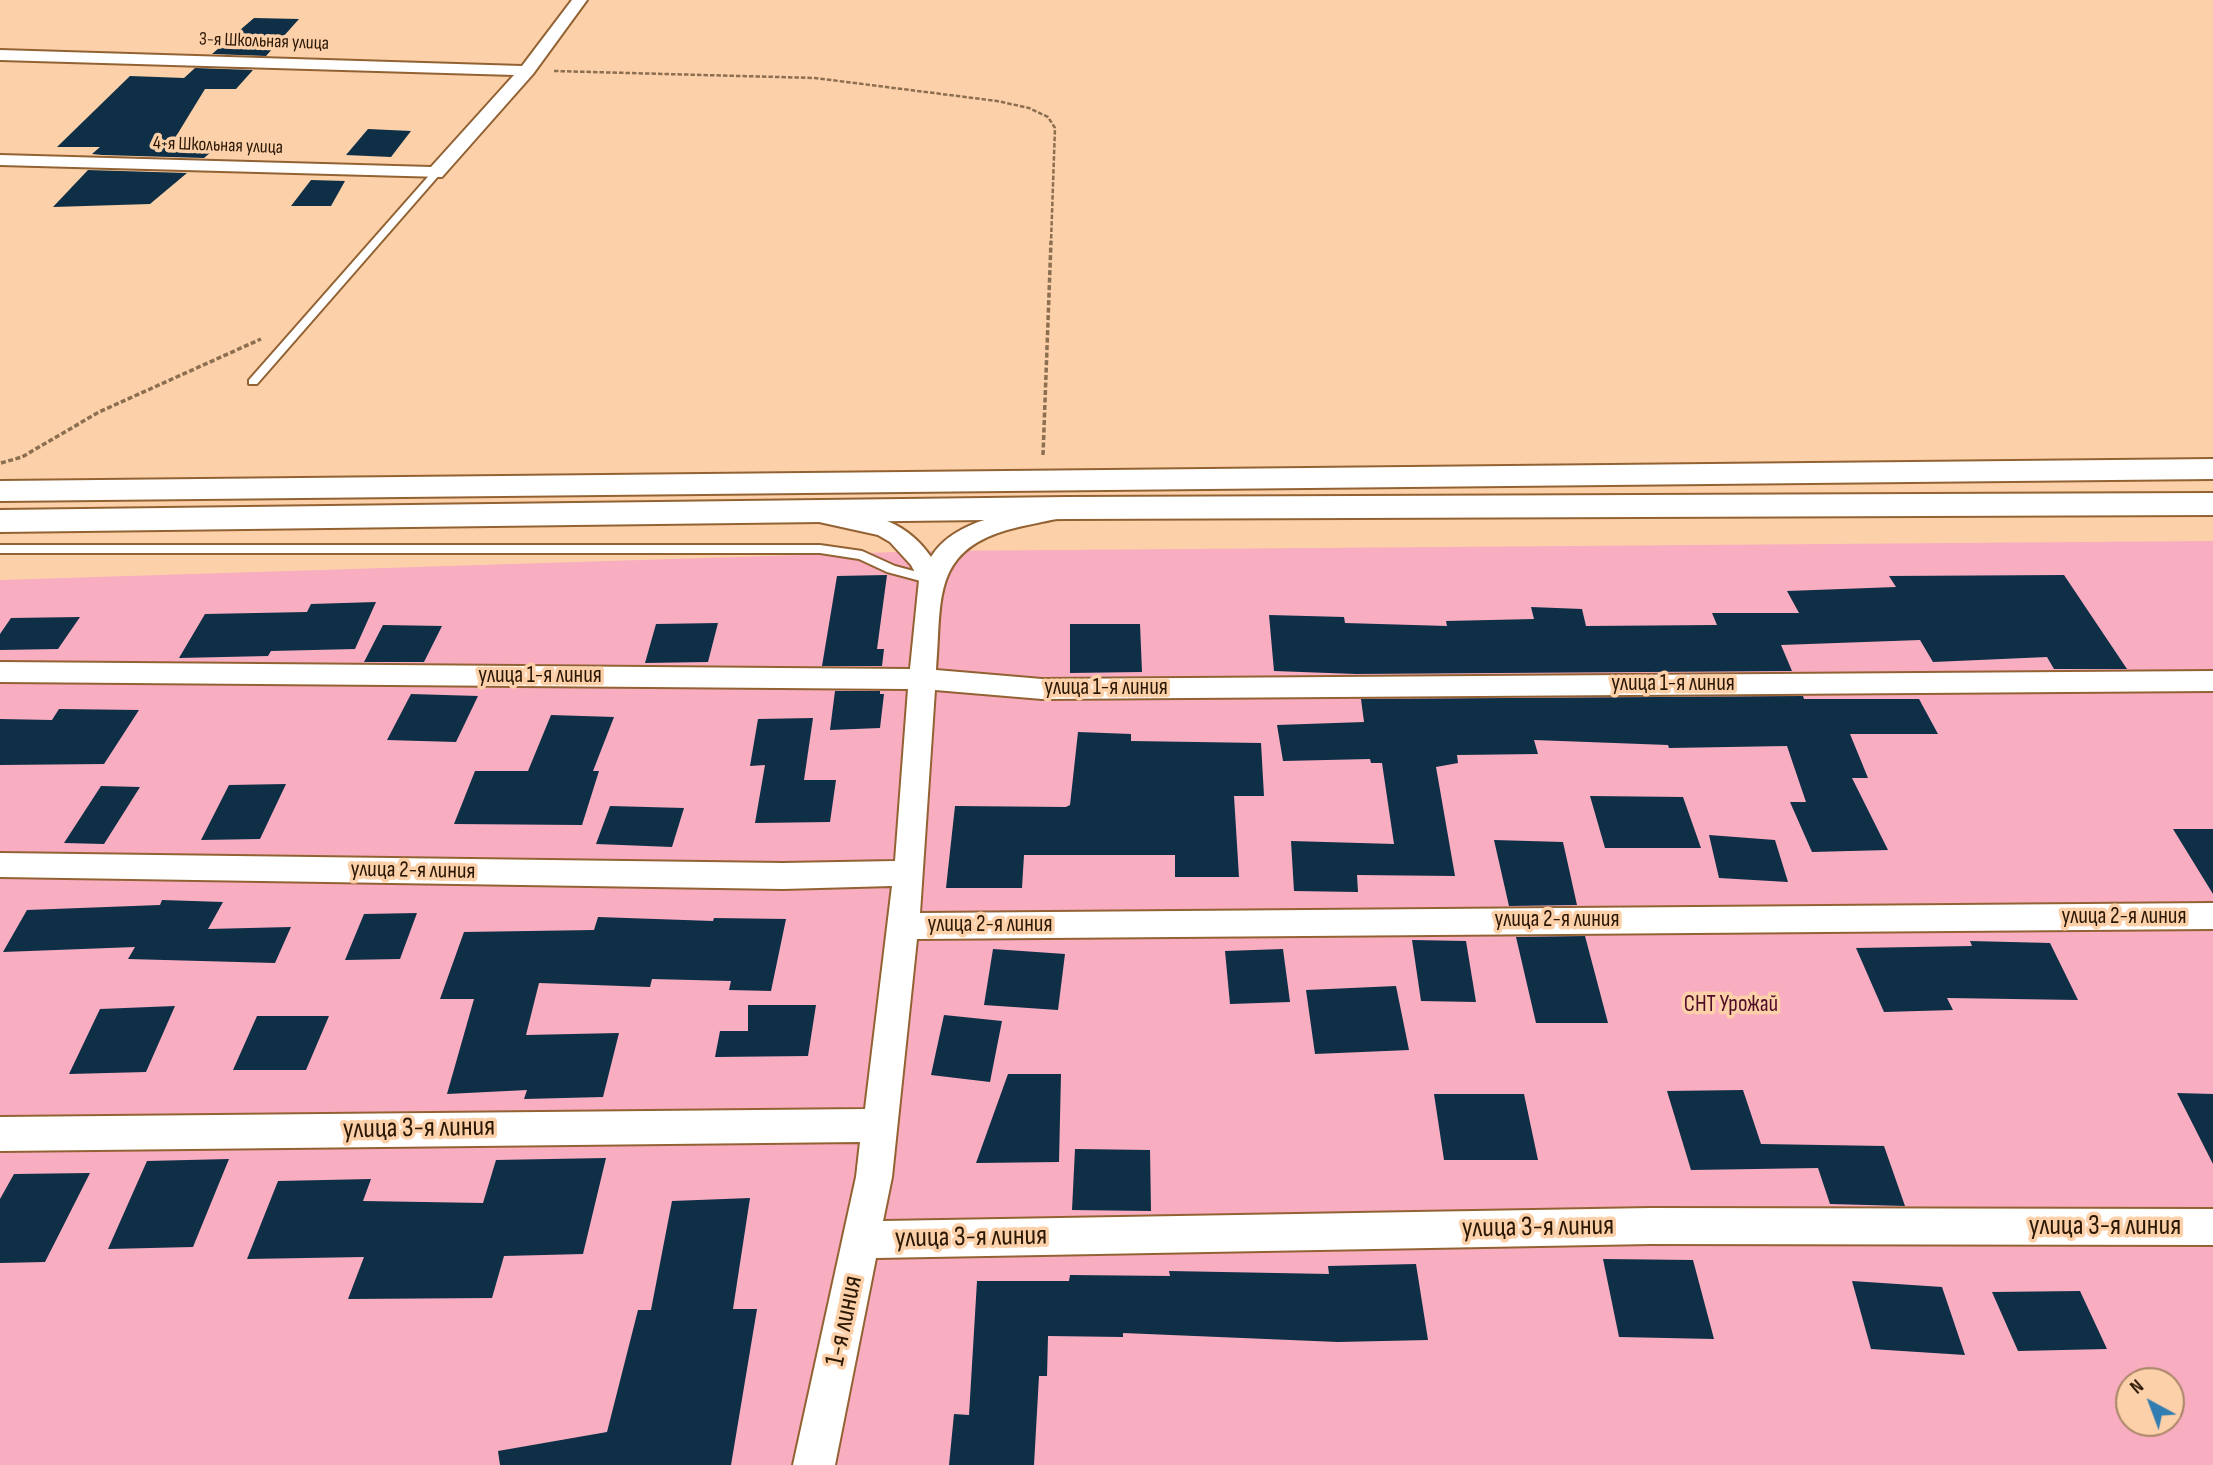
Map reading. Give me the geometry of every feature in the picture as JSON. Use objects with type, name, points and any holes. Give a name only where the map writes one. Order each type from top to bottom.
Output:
[{"type":"main road","points":[[0,491],[2213,469]]},
{"type":"main road","points":[[0,520],[1068,508],[2213,504]]},
{"type":"street","points":[[436,173],[527,71],[580,0]]},
{"type":"street","name":"3-я Школьная улица","points":[[0,55],[527,71]]},
{"type":"street","name":"4-я Школьная улица","points":[[0,160],[436,173]]},
{"type":"street","points":[[932,580],[956,543],[973,534],[1025,517],[1068,508]]},
{"type":"street","points":[[805,512],[897,533],[919,556],[932,580]]},
{"type":"street","name":"1-я линия","points":[[814,1465],[874,1177],[909,873],[922,679],[932,580]]},
{"type":"street","name":"улица 1-я линия","points":[[0,672],[922,679],[1042,689],[2213,681]]},
{"type":"street","name":"улица 2-я линия","points":[[0,865],[783,876],[909,873]]},
{"type":"street","name":"улица 2-я линия","points":[[902,926],[2213,916]]},
{"type":"street","name":"улица 3-я линия","points":[[0,1133],[880,1125]]},
{"type":"street","name":"улица 3-я линия","points":[[862,1240],[1651,1226],[2213,1227]]},
{"type":"lane","points":[[253,382],[436,173]]},
{"type":"lane","points":[[0,549],[820,549],[862,555],[891,569],[932,580]]},
{"type":"path","points":[[527,71],[815,78],[997,101],[1029,108],[1048,117],[1055,128],[1042,481]]},
{"type":"path","points":[[0,463],[22,457],[99,412],[262,339]]},
{"type":"green space","name":"СНТ Урожай","points":[[2213,541],[2213,1465],[0,1465],[0,580],[930,551]]},
{"type":"building","points":[[254,18],[299,19],[266,56],[212,54]]},
{"type":"building","points":[[195,68],[253,70],[236,89],[205,89],[175,138],[225,140],[204,158],[102,155],[92,154],[100,147],[57,147],[130,76],[184,78]]},
{"type":"building","points":[[368,129],[411,131],[391,157],[346,155]]},
{"type":"building","points":[[88,170],[187,173],[150,204],[53,207]]},
{"type":"building","points":[[311,180],[345,181],[331,206],[291,206]]},
{"type":"building","points":[[887,575],[877,649],[884,649],[882,666],[822,666],[837,576]]},
{"type":"building","points":[[2064,575],[2127,669],[2054,669],[2047,657],[1933,662],[1920,640],[1781,645],[1792,671],[1356,674],[1274,671],[1269,615],[1344,617],[1345,623],[1447,626],[1446,621],[1534,619],[1531,607],[1582,609],[1586,626],[1717,625],[1712,613],[1799,613],[1787,591],[1896,587],[1889,576]]},
{"type":"building","points":[[376,602],[355,649],[271,651],[268,656],[179,658],[205,614],[307,612],[311,604]]},
{"type":"building","points":[[80,617],[58,649],[0,650],[0,634],[11,618]]},
{"type":"building","points":[[718,623],[708,662],[645,663],[656,624]]},
{"type":"building","points":[[1070,624],[1140,624],[1142,672],[1070,673]]},
{"type":"building","points":[[383,625],[442,626],[424,662],[364,662]]},
{"type":"building","points":[[835,691],[880,691],[880,694],[884,694],[880,728],[830,730]]},
{"type":"building","points":[[411,694],[478,696],[456,742],[387,740]]},
{"type":"building","points":[[1803,696],[1804,699],[1919,699],[1938,734],[1850,734],[1868,778],[1852,778],[1888,850],[1812,852],[1790,802],[1806,802],[1787,746],[1669,748],[1668,745],[1534,740],[1538,754],[1457,755],[1458,763],[1436,767],[1455,876],[1357,875],[1358,892],[1294,891],[1291,841],[1394,844],[1382,763],[1371,763],[1370,759],[1283,761],[1277,725],[1364,722],[1361,699]]},
{"type":"building","points":[[59,709],[139,710],[104,764],[0,765],[0,719],[52,720]]},
{"type":"building","points":[[551,715],[614,717],[593,771],[599,771],[582,825],[454,824],[475,771],[528,771]]},
{"type":"building","points":[[813,718],[804,780],[836,780],[830,822],[755,823],[765,765],[750,766],[758,719]]},
{"type":"building","points":[[1078,732],[1131,734],[1131,741],[1261,743],[1264,796],[1234,796],[1239,877],[1175,877],[1175,855],[1024,855],[1022,888],[946,888],[955,806],[1070,805]]},
{"type":"building","points":[[286,784],[260,839],[201,840],[229,785]]},
{"type":"building","points":[[101,786],[140,787],[104,844],[64,843]]},
{"type":"building","points":[[1590,796],[1683,797],[1701,848],[1605,848]]},
{"type":"building","points":[[610,806],[684,808],[672,847],[596,844]]},
{"type":"building","points":[[2173,829],[2213,829],[2213,894]]},
{"type":"building","points":[[1709,835],[1775,840],[1788,882],[1719,878]]},
{"type":"building","points":[[1494,840],[1563,842],[1577,905],[1509,906]]},
{"type":"building","points":[[162,900],[223,902],[208,929],[291,927],[275,963],[128,959],[135,947],[3,952],[27,910],[160,905]]},
{"type":"building","points":[[417,913],[400,959],[345,960],[364,914]]},
{"type":"building","points":[[598,917],[713,921],[714,918],[786,919],[771,991],[729,990],[731,981],[652,979],[650,987],[539,983],[526,1035],[619,1033],[603,1097],[524,1099],[527,1090],[447,1094],[474,999],[440,999],[464,932],[594,930]]},
{"type":"building","points":[[1585,936],[1608,1023],[1536,1023],[1516,937]]},
{"type":"building","points":[[1412,940],[1466,941],[1476,1002],[1421,1001]]},
{"type":"building","points":[[1970,941],[2050,943],[2078,1000],[1947,998],[1953,1010],[1884,1012],[1856,948],[1972,946]]},
{"type":"building","points":[[993,949],[1065,954],[1058,1010],[984,1005]]},
{"type":"building","points":[[1283,949],[1290,1002],[1230,1004],[1225,951]]},
{"type":"building","points":[[1396,986],[1409,1050],[1315,1054],[1306,990]]},
{"type":"building","points":[[748,1005],[816,1005],[808,1056],[715,1057],[720,1031],[748,1031]]},
{"type":"building","points":[[175,1006],[146,1072],[69,1074],[100,1009]]},
{"type":"building","points":[[944,1015],[1002,1021],[990,1082],[931,1075]]},
{"type":"building","points":[[257,1016],[329,1016],[306,1070],[233,1070]]},
{"type":"building","points":[[1008,1074],[1061,1074],[1059,1162],[976,1163]]},
{"type":"building","points":[[1743,1090],[1761,1144],[1884,1146],[1905,1206],[1830,1204],[1818,1168],[1691,1170],[1667,1091]]},
{"type":"building","points":[[2177,1093],[2213,1094],[2213,1164]]},
{"type":"building","points":[[1434,1094],[1524,1094],[1538,1160],[1444,1160]]},
{"type":"building","points":[[1075,1149],[1150,1150],[1151,1211],[1072,1210]]},
{"type":"building","points":[[606,1158],[583,1254],[504,1256],[492,1298],[348,1299],[364,1257],[247,1259],[278,1181],[371,1179],[363,1201],[483,1203],[496,1160]]},
{"type":"building","points":[[229,1159],[193,1247],[108,1249],[147,1161]]},
{"type":"building","points":[[90,1173],[45,1262],[0,1263],[0,1199],[14,1174]]},
{"type":"building","points":[[750,1198],[733,1309],[757,1309],[731,1465],[500,1465],[498,1451],[607,1432],[638,1310],[651,1310],[672,1201]]},
{"type":"building","points":[[1603,1259],[1693,1260],[1714,1339],[1619,1337]]},
{"type":"building","points":[[1416,1264],[1428,1340],[1338,1342],[1123,1333],[1123,1337],[1048,1336],[1047,1376],[1039,1376],[1034,1465],[949,1465],[954,1414],[969,1415],[977,1281],[1069,1281],[1070,1275],[1170,1276],[1169,1271],[1329,1274],[1328,1266]]},
{"type":"building","points":[[1852,1281],[1942,1287],[1965,1355],[1871,1349]]},
{"type":"building","points":[[2080,1291],[2107,1349],[2018,1351],[1992,1292]]}]
